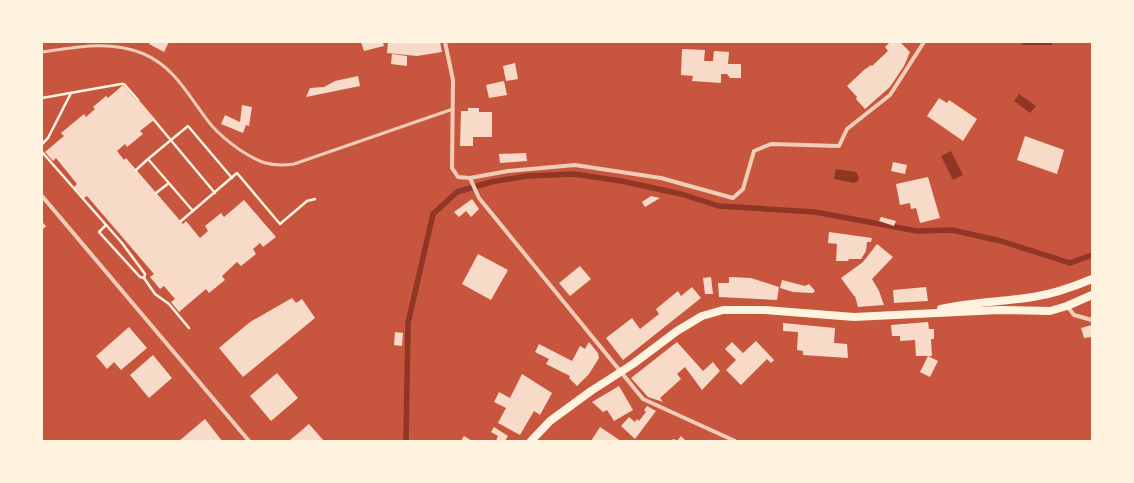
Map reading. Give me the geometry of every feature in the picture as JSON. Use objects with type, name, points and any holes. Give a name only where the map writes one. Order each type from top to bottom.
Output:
[{"type":"main road","points":[[926,313],[962,304],[1033,297],[1067,289],[1092,279]]},
{"type":"main road","points":[[530,441],[550,421],[677,331],[702,316],[722,310],[766,310],[854,318],[999,310],[1050,311],[1067,306],[1092,295]]},
{"type":"street","points":[[445,42],[453,80],[452,168],[458,177],[470,178],[508,171],[575,164],[662,178],[733,198],[743,190],[754,150],[771,144],[839,146],[847,129],[890,95],[924,42]]},
{"type":"street","points":[[470,178],[479,198],[643,399],[735,441]]},
{"type":"street","points":[[42,196],[249,441]]},
{"type":"street","points":[[1067,306],[1074,315],[1092,320]]},
{"type":"lane","points":[[42,52],[95,45],[116,46],[145,55],[158,62],[177,78],[206,118],[220,133],[249,156],[266,164],[280,166],[294,164],[453,109]]},
{"type":"path","points":[[42,98],[124,84],[138,100]]},
{"type":"path","points":[[42,144],[48,138],[71,93]]},
{"type":"path","points":[[154,120],[214,193]]},
{"type":"path","points":[[136,170],[188,126],[232,178]]},
{"type":"path","points":[[42,152],[106,225],[145,274],[144,278]]},
{"type":"path","points":[[148,159],[193,211]]},
{"type":"path","points":[[181,222],[237,173],[280,224],[307,201],[315,199]]},
{"type":"path","points":[[156,193],[169,183]]},
{"type":"path","points":[[106,225],[99,232],[140,277],[144,278],[155,294],[169,304],[189,328]]},
{"type":"shaded area","points":[[1022,42],[1052,42],[1052,45],[1022,45]]},
{"type":"shaded area","points":[[1019,94],[1036,106],[1030,113],[1014,101]]},
{"type":"shaded area","points":[[951,151],[963,175],[953,180],[941,156]]},
{"type":"shaded area","points":[[836,169],[856,172],[859,177],[858,181],[854,183],[834,179]]},
{"type":"building","points":[[150,42],[169,42],[164,52],[149,44]]},
{"type":"building","points":[[361,42],[383,42],[384,46],[364,51]]},
{"type":"building","points":[[388,42],[440,42],[442,52],[417,56],[387,53]]},
{"type":"building","points":[[890,42],[900,42],[910,52],[904,66],[890,87],[865,109],[847,86],[888,51],[885,47]]},
{"type":"building","points":[[682,49],[705,50],[704,61],[713,61],[714,51],[729,52],[728,64],[741,64],[741,78],[730,78],[727,74],[721,74],[721,83],[692,81],[693,76],[681,75]]},
{"type":"building","points":[[392,54],[407,56],[407,66],[391,64]]},
{"type":"building","points":[[515,63],[518,79],[506,81],[503,66]]},
{"type":"building","points":[[358,76],[360,86],[306,97],[310,88],[324,87],[335,81]]},
{"type":"building","points":[[504,81],[507,95],[489,98],[486,85]]},
{"type":"building","points":[[123,85],[137,101],[138,99],[155,119],[140,131],[143,134],[127,147],[125,144],[117,151],[124,160],[126,158],[183,224],[186,221],[200,238],[208,231],[205,226],[221,213],[224,217],[244,200],[276,237],[263,247],[260,243],[253,249],[256,254],[241,266],[237,262],[222,276],[225,280],[209,293],[206,289],[179,312],[171,302],[175,299],[164,286],[160,289],[150,277],[154,274],[87,196],[84,198],[74,187],[77,184],[56,158],[53,161],[45,152],[64,136],[61,133],[84,114],[86,117],[95,109],[93,107],[106,96],[108,98]]},
{"type":"building","points":[[939,98],[947,103],[949,100],[977,119],[963,141],[927,116]]},
{"type":"building","points":[[242,105],[252,107],[249,126],[246,125],[243,133],[221,124],[225,115],[240,122]]},
{"type":"building","points":[[468,108],[479,108],[479,112],[492,112],[492,137],[473,137],[473,146],[460,146],[461,111],[468,111]]},
{"type":"building","points":[[1025,136],[1064,150],[1057,174],[1017,160]]},
{"type":"building","points":[[526,153],[527,161],[500,163],[499,154]]},
{"type":"building","points":[[893,162],[907,165],[905,174],[891,171]]},
{"type":"building","points":[[928,177],[940,218],[920,223],[916,208],[911,209],[910,203],[900,205],[896,184]]},
{"type":"building","points":[[651,196],[660,198],[645,207],[642,202]]},
{"type":"building","points":[[472,199],[479,209],[471,217],[466,211],[459,217],[454,212]]},
{"type":"building","points":[[881,217],[896,221],[894,226],[879,221]]},
{"type":"building","points":[[42,222],[46,226],[42,230]]},
{"type":"building","points":[[829,232],[872,238],[871,242],[867,242],[866,251],[861,259],[836,261],[837,244],[828,243]]},
{"type":"building","points":[[877,244],[893,257],[872,279],[879,291],[884,305],[858,307],[855,296],[841,278],[863,262]]},
{"type":"building","points":[[478,254],[508,270],[491,300],[462,284]]},
{"type":"building","points":[[580,266],[591,279],[570,296],[559,283]]},
{"type":"building","points":[[711,277],[713,294],[705,294],[703,278]]},
{"type":"building","points":[[729,277],[751,278],[779,287],[777,300],[719,297],[718,283],[729,283]]},
{"type":"building","points":[[782,280],[805,286],[809,284],[815,291],[813,293],[793,292],[780,288]]},
{"type":"building","points":[[692,287],[701,298],[623,360],[606,338],[632,318],[640,329],[659,314],[656,309],[678,291],[681,296]]},
{"type":"building","points":[[926,287],[928,301],[894,303],[893,290]]},
{"type":"building","points":[[292,298],[296,303],[302,299],[315,318],[243,377],[219,348],[250,322]]},
{"type":"building","points":[[928,322],[929,329],[934,329],[934,339],[931,339],[932,356],[916,356],[915,340],[900,341],[900,336],[892,336],[891,325]]},
{"type":"building","points":[[783,323],[835,328],[834,343],[847,344],[848,358],[803,355],[803,351],[797,350],[798,332],[783,331]]},
{"type":"building","points":[[1092,325],[1092,337],[1084,338],[1081,328]]},
{"type":"building","points":[[129,327],[147,348],[121,370],[114,362],[107,369],[96,356]]},
{"type":"building","points":[[395,332],[403,333],[402,346],[394,345]]},
{"type":"building","points":[[756,341],[774,360],[771,363],[767,359],[741,385],[726,370],[736,360],[725,349],[732,342],[743,353]]},
{"type":"building","points":[[589,342],[598,353],[599,358],[589,374],[577,386],[569,378],[570,376],[546,364],[549,359],[535,352],[539,344],[572,361],[580,346],[585,349]]},
{"type":"building","points":[[677,342],[703,371],[713,362],[720,371],[702,390],[685,367],[677,374],[681,379],[660,398],[663,402],[648,397],[631,378]]},
{"type":"building","points":[[153,355],[172,378],[149,398],[130,375]]},
{"type":"building","points":[[928,356],[938,361],[930,377],[920,372]]},
{"type":"building","points":[[277,373],[298,398],[271,421],[250,396]]},
{"type":"building","points":[[522,374],[552,393],[540,415],[534,411],[520,435],[498,423],[506,408],[494,402],[499,392],[510,398]]},
{"type":"building","points":[[619,386],[633,410],[614,421],[607,410],[603,412],[592,402]]},
{"type":"building","points":[[647,406],[656,411],[635,439],[621,426],[629,417],[635,422],[637,419],[639,421],[646,412],[644,410]]},
{"type":"building","points":[[205,419],[222,441],[179,441]]},
{"type":"building","points":[[309,424],[324,441],[289,441]]},
{"type":"building","points":[[494,427],[508,436],[505,441],[496,441],[498,436],[491,432]]},
{"type":"building","points":[[600,427],[621,441],[591,441]]},
{"type":"building","points":[[464,436],[472,441],[461,441]]},
{"type":"building","points":[[681,436],[686,441],[677,441]]},
{"type":"waterway","points":[[406,441],[408,323],[433,214],[457,192],[491,182],[527,176],[574,174],[621,181],[681,194],[719,206],[815,212],[917,231],[952,230],[1001,241],[1070,263],[1092,255]]}]
